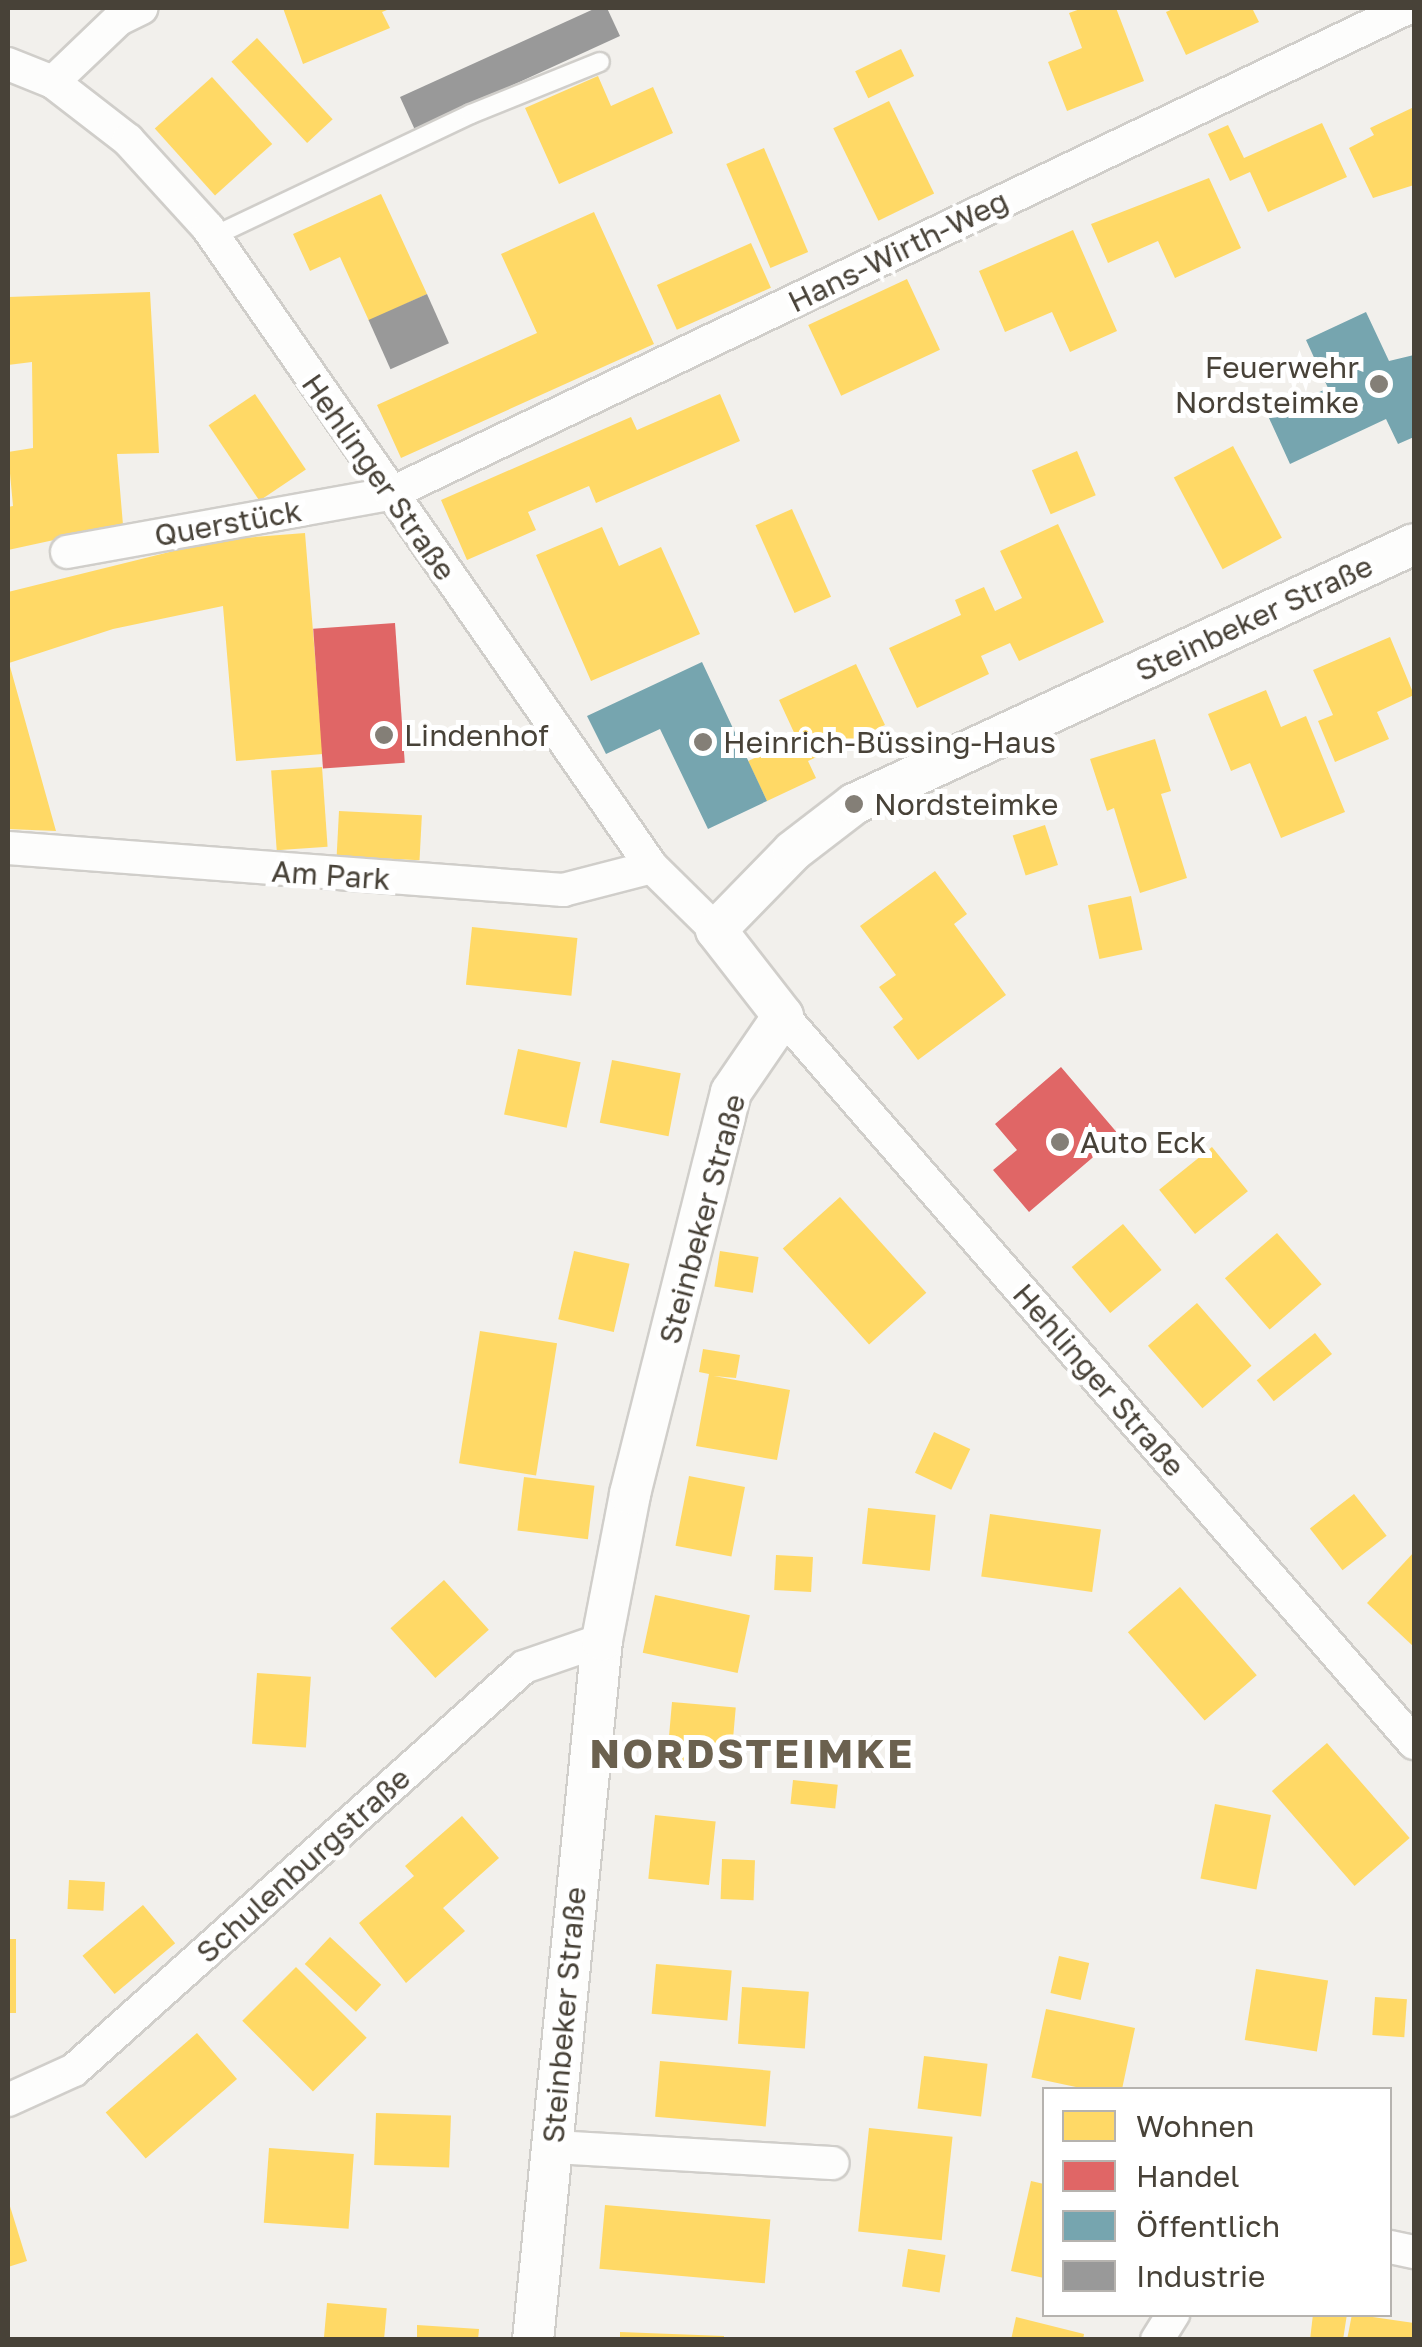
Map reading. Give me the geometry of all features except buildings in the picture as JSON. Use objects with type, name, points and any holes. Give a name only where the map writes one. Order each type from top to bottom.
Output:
[{"type":"street","points":[[52,82],[119,19],[142,8]]},
{"type":"street","name":"Hans-Wirth-Weg","points":[[390,494],[1407,8]]},
{"type":"street","name":"Hehlinger Straße","points":[[8,64],[52,82],[128,140],[214,236],[652,868],[716,930]]},
{"type":"street","name":"Querstück","points":[[67,552],[390,494]]},
{"type":"street","name":"Steinbeker Straße","points":[[716,930],[793,850],[854,804],[1414,544]]},
{"type":"street","name":"Am Park","points":[[8,862],[8,848],[564,890],[652,868]]},
{"type":"street","points":[[716,930],[783,1016]]},
{"type":"street","name":"Hehlinger Straße","points":[[783,1016],[1414,1743]]},
{"type":"street","name":"Steinbeker Straße","points":[[533,2340],[602,1640],[630,1494],[731,1092],[783,1016]]},
{"type":"street","name":"Schulenburgstraße","points":[[8,2100],[74,2070],[524,1667],[602,1640]]},
{"type":"street","points":[[553,2147],[834,2163]]},
{"type":"street","points":[[1157,2340],[1171,2317]]},
{"type":"lane","points":[[214,236],[471,114],[600,62]]},
{"type":"place","name":"Feuerwehr Nordsteimke","points":[[1379,384]]},
{"type":"place","name":"Lindenhof","points":[[384,735]]},
{"type":"place","name":"Heinrich-Büssing-Haus","points":[[703,742]]},
{"type":"place","name":"Nordsteimke","points":[[854,804]]},
{"type":"place","name":"Auto Eck","points":[[1060,1142]]},
{"type":"district","name":"NORDSTEIMKE","points":[[752,1753]]}]
